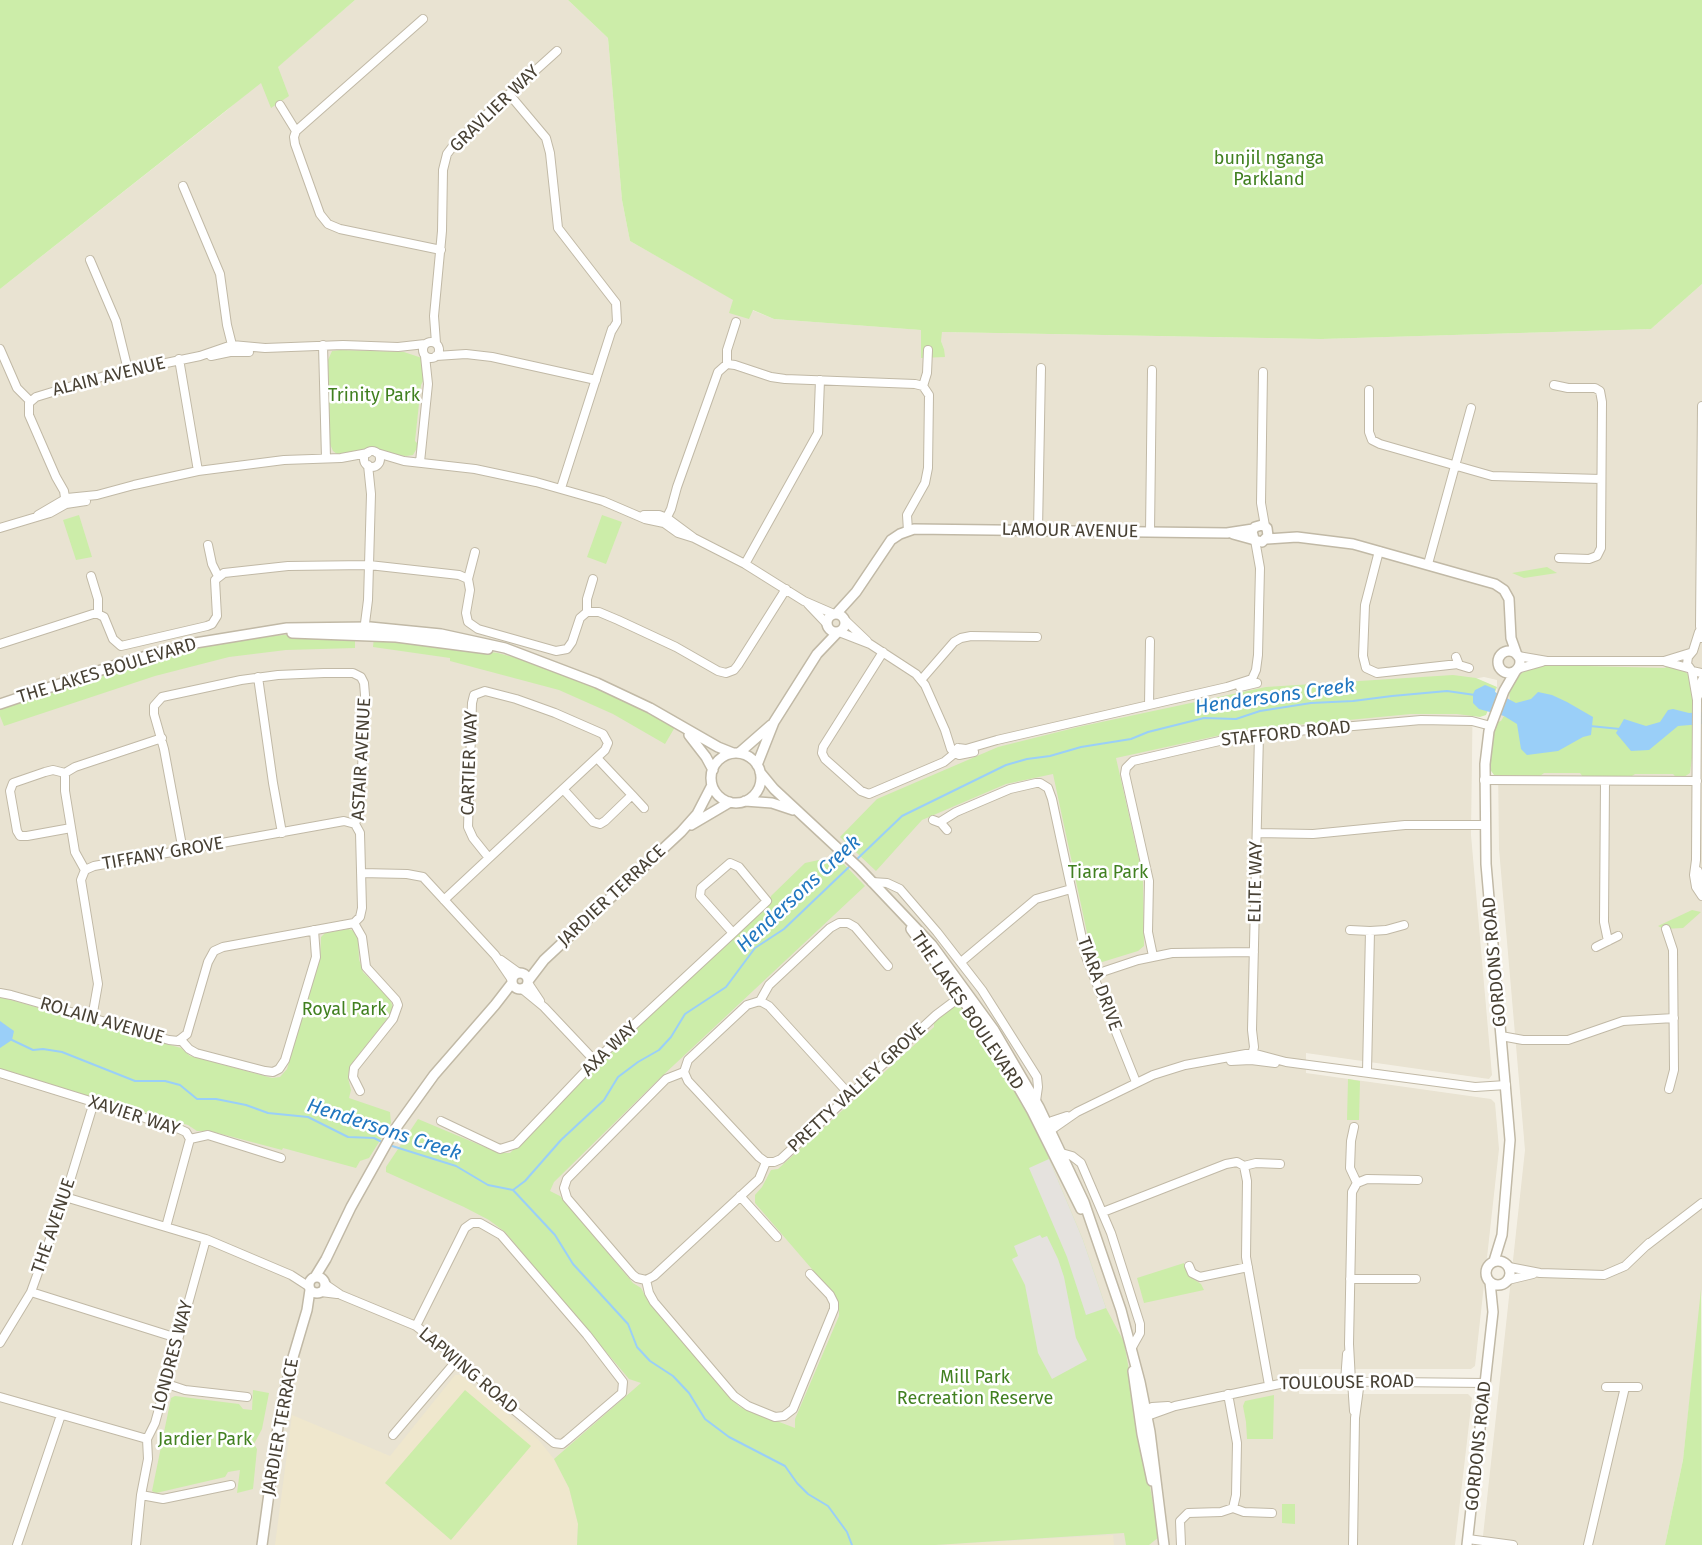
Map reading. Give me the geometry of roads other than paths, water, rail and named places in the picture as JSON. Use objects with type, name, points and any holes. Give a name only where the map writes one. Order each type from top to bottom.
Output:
[{"type":"street","points":[[423,19],[296,131],[294,137],[320,214],[328,224],[340,229],[441,250]]},
{"type":"street","name":"GRAVLIER WAY","points":[[436,344],[434,316],[441,250],[443,170],[447,154],[456,142],[557,51]]},
{"type":"street","points":[[509,94],[546,138],[550,153],[556,221],[561,234],[605,290],[613,308],[611,332],[561,488]]},
{"type":"street","points":[[280,105],[296,131]]},
{"type":"street","points":[[183,186],[218,268],[230,348]]},
{"type":"street","points":[[90,260],[116,321],[128,370]]},
{"type":"street","name":"GRAVLIER WAY","points":[[426,343],[434,316]]},
{"type":"street","points":[[665,519],[667,507],[677,487],[718,372],[727,364],[727,350],[736,322]]},
{"type":"street","points":[[428,384],[425,355],[422,350],[426,343],[466,354],[523,363],[596,380]]},
{"type":"street","name":"ALAIN AVENUE","points":[[64,501],[56,477],[28,415],[30,401],[40,395],[128,370],[230,348],[323,345],[398,347],[426,343]]},
{"type":"street","points":[[420,462],[428,384],[435,356],[439,351],[436,344]]},
{"type":"street","points":[[323,345],[326,458]]},
{"type":"street","name":"ALAIN AVENUE","points":[[398,347],[425,355]]},
{"type":"street","points":[[0,349],[17,388],[30,401]]},
{"type":"street","points":[[923,386],[927,373],[928,350]]},
{"type":"street","points":[[425,355],[430,358],[466,354]]},
{"type":"street","points":[[179,359],[198,471]]},
{"type":"street","points":[[727,364],[778,378],[915,384],[923,386],[929,395],[928,468],[925,483],[907,515],[911,530],[894,537],[856,592],[829,618],[817,654]]},
{"type":"street","points":[[1038,530],[1041,368]]},
{"type":"street","points":[[1150,532],[1152,370]]},
{"type":"street","points":[[883,652],[825,744],[822,753],[828,763],[861,791],[869,794],[944,762],[957,751],[1254,681],[1258,655],[1260,568],[1258,531],[1261,503],[1263,372]]},
{"type":"street","points":[[745,564],[818,433],[820,381]]},
{"type":"street","points":[[1554,385],[1568,388],[1592,388],[1600,392],[1602,402],[1599,553],[1589,559],[1559,558]]},
{"type":"street","points":[[1369,390],[1369,432],[1375,442],[1492,476],[1601,479]]},
{"type":"street","points":[[1702,406],[1702,638]]},
{"type":"street","points":[[1428,564],[1471,408]]},
{"type":"street","points":[[0,528],[50,513],[64,501],[84,502],[98,495],[134,485],[198,471],[284,460],[341,458],[373,451],[404,461]]},
{"type":"street","points":[[367,631],[371,494],[365,459],[368,453]]},
{"type":"street","points":[[371,494],[380,459],[377,453]]},
{"type":"street","points":[[341,458],[372,467],[378,464],[404,461],[485,471],[561,488],[634,513],[645,519],[665,519],[678,533],[745,564],[804,601],[842,615],[845,621],[870,644],[910,670],[921,680],[957,751]]},
{"type":"street","name":"LAMOUR AVENUE","points":[[911,530],[1227,533],[1258,531],[1338,541],[1428,564],[1500,586],[1509,599],[1511,638],[1517,656]]},
{"type":"street","points":[[1258,531],[1269,533],[1260,568]]},
{"type":"street","name":"LAMOUR AVENUE","points":[[1267,539],[1297,537]]},
{"type":"street","points":[[0,644],[88,615],[98,614],[104,617],[113,639],[121,646],[212,624],[217,616],[218,607],[214,589],[218,576],[212,564],[208,545]]},
{"type":"street","points":[[1379,551],[1365,605],[1363,656],[1366,668],[1377,674],[1457,661],[1463,668],[1469,668]]},
{"type":"street","points":[[475,552],[468,579],[470,590],[466,619],[471,625],[556,651],[567,650],[580,618],[594,610],[676,647],[718,671],[726,673],[734,670],[738,665],[786,589]]},
{"type":"street","points":[[218,576],[224,573],[272,567],[369,565],[459,575],[468,579]]},
{"type":"street","points":[[91,576],[98,599],[98,614]]},
{"type":"street","points":[[587,612],[587,598],[592,579]]},
{"type":"street","points":[[774,722],[736,753],[720,758],[712,770],[712,785],[719,796],[730,802],[746,801],[756,792],[759,786],[759,769],[774,722],[817,654],[838,632],[844,629],[856,592]]},
{"type":"street","points":[[804,601],[831,631],[870,644]]},
{"type":"street","name":"LAMOUR AVENUE","points":[[1502,654],[1509,621]]},
{"type":"street","points":[[1701,626],[1695,652],[1687,660],[1697,700],[1695,882],[1702,896]]},
{"type":"street","name":"THE LAKES BOULEVARD","points":[[0,704],[168,650],[251,633],[367,631],[528,657],[597,683],[718,747],[736,753]]},
{"type":"street","points":[[921,680],[954,642],[961,638],[971,636],[1038,637]]},
{"type":"street","points":[[1149,705],[1150,640]]},
{"type":"street","points":[[1547,661],[1508,673],[1498,664],[1502,654],[1508,652],[1517,656],[1547,661],[1664,661],[1695,652]]},
{"type":"street","points":[[1516,671],[1520,663],[1517,656]]},
{"type":"street","points":[[1664,661],[1702,673]]},
{"type":"street","name":"GORDONS ROAD","points":[[1502,670],[1504,691]]},
{"type":"street","name":"GORDONS ROAD","points":[[1494,1262],[1502,1235],[1510,1151],[1485,825],[1485,753],[1504,691],[1516,671]]},
{"type":"street","name":"ASTAIR AVENUE","points":[[258,677],[347,672],[356,674],[363,680],[365,695],[361,795],[355,824],[360,833],[362,909],[360,917],[354,923]]},
{"type":"street","points":[[183,851],[162,738],[154,711],[160,699],[208,686],[258,677],[282,832]]},
{"type":"street","points":[[1697,700],[1702,680]]},
{"type":"street","name":"CARTIER WAY","points":[[489,858],[470,834],[468,828],[474,694],[482,691],[488,692],[535,706],[598,731],[606,737],[608,745],[597,758]]},
{"type":"street","name":"STAFFORD ROAD","points":[[1153,956],[1148,932],[1149,881],[1126,779],[1126,768],[1130,763],[1137,759],[1259,734],[1410,720],[1462,721],[1492,725]]},
{"type":"street","name":"THE LAKES BOULEVARD","points":[[680,726],[695,742],[712,770]]},
{"type":"street","name":"ELITE WAY","points":[[1251,1056],[1259,734]]},
{"type":"street","points":[[71,828],[20,836],[17,831],[10,791],[13,783],[53,770],[65,773],[75,767],[162,738]]},
{"type":"street","points":[[736,753],[753,759],[759,769]]},
{"type":"street","points":[[444,900],[597,758],[644,808]]},
{"type":"street","name":"THE LAKES BOULEVARD","points":[[759,769],[774,789],[849,858],[892,903],[994,1030],[1036,1101],[1101,1249],[1131,1349],[1156,1467],[1164,1545]]},
{"type":"street","points":[[65,773],[65,791],[77,858],[85,870]]},
{"type":"street","points":[[1484,780],[1697,781]]},
{"type":"street","points":[[1605,781],[1604,922],[1608,941]]},
{"type":"street","name":"TIARA DRIVE","points":[[947,830],[936,821],[1010,789],[1035,783],[1045,785],[1050,791],[1086,957],[1137,1082]]},
{"type":"street","name":"JARDIER TERRACE","points":[[262,1545],[280,1412],[307,1310],[326,1259],[378,1156],[434,1075],[495,1005],[681,832],[697,814],[712,785]]},
{"type":"street","points":[[562,789],[597,824],[605,821],[632,795]]},
{"type":"street","name":"THE LAKES BOULEVARD","points":[[746,801],[772,803],[798,812]]},
{"type":"street","name":"JARDIER TERRACE","points":[[681,832],[730,802]]},
{"type":"street","name":"TIFFANY GROVE","points":[[92,1018],[98,984],[81,880],[85,870],[94,866],[344,821],[355,824]]},
{"type":"street","points":[[1257,833],[1313,834],[1405,825],[1485,825]]},
{"type":"street","points":[[1696,860],[1702,886]]},
{"type":"street","name":"AXA WAY","points":[[441,1121],[500,1149],[516,1144],[595,1061],[734,933],[767,901],[739,867],[733,863],[701,888],[702,899],[734,933]]},
{"type":"street","points":[[361,873],[419,875],[426,879],[595,1061]]},
{"type":"street","name":"THE LAKES BOULEVARD","points":[[872,882],[887,883],[900,889],[961,962],[997,1012],[1033,1069],[1038,1081],[1036,1101]]},
{"type":"street","points":[[961,962],[1036,899],[1071,889]]},
{"type":"street","points":[[760,1002],[768,985],[839,922],[855,927],[888,966]]},
{"type":"street","points":[[354,923],[362,937],[366,967],[398,1005],[393,1019],[354,1068],[353,1077],[360,1091]]},
{"type":"street","name":"ROLAIN AVENUE","points":[[0,993],[11,994],[169,1040],[181,1040],[187,1034],[208,962],[214,951],[224,947],[354,923]]},
{"type":"street","points":[[1350,930],[1386,930],[1404,925]]},
{"type":"street","points":[[1666,929],[1671,943],[1674,1018],[1674,1070],[1669,1089]]},
{"type":"street","points":[[181,1040],[196,1053],[265,1071],[273,1072],[279,1069],[285,1060],[314,963],[316,952],[314,930]]},
{"type":"street","points":[[1367,1072],[1370,931]]},
{"type":"street","points":[[1596,947],[1618,936]]},
{"type":"street","points":[[1671,943],[1680,941]]},
{"type":"street","points":[[1093,975],[1153,956],[1185,952],[1254,952]]},
{"type":"street","name":"THE LAKES BOULEVARD","points":[[964,994],[1047,1128]]},
{"type":"street","name":"PRETTY VALLEY GROVE","points":[[646,1280],[654,1276],[759,1179],[766,1162],[781,1159],[936,1015],[964,994]]},
{"type":"street","points":[[766,1162],[688,1081],[684,1072],[688,1060],[747,1005],[760,1002],[769,1006],[850,1095]]},
{"type":"street","points":[[1501,1040],[1568,1040],[1623,1021],[1674,1018]]},
{"type":"street","points":[[1047,1128],[1137,1082],[1177,1067],[1251,1056],[1475,1087],[1506,1088]]},
{"type":"street","points":[[684,1072],[666,1080],[567,1179],[564,1188],[567,1198],[633,1275],[646,1280],[654,1302],[734,1396],[748,1406],[778,1417],[788,1414],[793,1408],[834,1309],[830,1295],[810,1274]]},
{"type":"street","name":"XAVIER WAY","points":[[0,1073],[177,1128],[186,1132],[190,1138],[208,1135],[281,1158]]},
{"type":"street","name":"XAVIER WAY","points":[[0,1080],[19,1080]]},
{"type":"street","name":"THE AVENUE","points":[[0,1343],[31,1292],[65,1197],[94,1102]]},
{"type":"street","points":[[1354,1127],[1350,1141],[1350,1168],[1357,1183]]},
{"type":"street","points":[[166,1227],[190,1138]]},
{"type":"street","name":"THE LAKES BOULEVARD","points":[[1058,1153],[1072,1156],[1081,1163],[1103,1212],[1140,1324],[1140,1333],[1131,1349]]},
{"type":"street","points":[[1103,1212],[1226,1164],[1237,1162],[1244,1166],[1256,1163],[1280,1164]]},
{"type":"street","points":[[1244,1166],[1247,1181],[1248,1268],[1269,1385]]},
{"type":"street","points":[[1353,1545],[1355,1418],[1349,1344],[1352,1192],[1357,1183],[1367,1179],[1418,1180]]},
{"type":"street","points":[[740,1196],[777,1237]]},
{"type":"street","name":"LAPWING ROAD","points":[[65,1197],[206,1239],[416,1326],[458,1359],[554,1443],[562,1444],[622,1393],[623,1382],[587,1335],[501,1235],[480,1223],[472,1223],[465,1228],[416,1326]]},
{"type":"street","points":[[1540,1273],[1497,1285],[1490,1282],[1486,1272],[1488,1266],[1494,1262],[1540,1273],[1572,1273],[1613,1268],[1702,1203]]},
{"type":"street","name":"GORDONS ROAD","points":[[1502,1235],[1507,1265]]},
{"type":"street","name":"LONDRES WAY","points":[[136,1545],[141,1495],[148,1459],[147,1440],[155,1423],[164,1383],[206,1239]]},
{"type":"street","points":[[1506,1282],[1510,1274],[1507,1265]]},
{"type":"street","points":[[1189,1266],[1192,1273],[1200,1277],[1248,1268]]},
{"type":"street","points":[[1350,1279],[1416,1279]]},
{"type":"street","name":"GORDONS ROAD","points":[[1468,1542],[1493,1311],[1490,1282]]},
{"type":"street","name":"GORDONS ROAD","points":[[1493,1311],[1506,1282]]},
{"type":"street","points":[[31,1292],[177,1338]]},
{"type":"street","points":[[393,1435],[458,1359]]},
{"type":"street","name":"TOULOUSE ROAD","points":[[1144,1413],[1161,1406],[1175,1406],[1294,1381],[1486,1383]]},
{"type":"street","points":[[164,1383],[185,1390],[247,1397]]},
{"type":"street","points":[[1606,1387],[1638,1387]]},
{"type":"street","points":[[1588,1545],[1625,1387]]},
{"type":"street","points":[[1228,1394],[1237,1443],[1236,1495],[1233,1508]]},
{"type":"street","points":[[0,1397],[147,1440]]},
{"type":"street","points":[[17,1545],[61,1415]]},
{"type":"street","points":[[141,1495],[163,1499],[231,1485]]},
{"type":"street","points":[[1181,1545],[1179,1526],[1184,1515],[1191,1512],[1226,1511],[1233,1508],[1244,1512],[1272,1512]]},
{"type":"street","points":[[1468,1542],[1514,1545]]},
{"type":"water","points":[[1485,685],[1516,703],[1531,699],[1538,692],[1567,702],[1593,717],[1591,735],[1558,751],[1527,755],[1521,749],[1517,724],[1504,716],[1479,709],[1473,703],[1475,690]]},
{"type":"water","points":[[1668,710],[1689,713],[1702,712],[1702,724],[1678,726],[1649,750],[1631,751],[1616,733],[1624,719],[1646,726],[1660,722]]},
{"type":"water","points":[[0,1021],[14,1031],[12,1040],[0,1048]]},
{"type":"waterway","name":"Hendersons Creek","points":[[854,862],[902,816],[1006,765],[1027,759],[1131,739],[1148,732],[1204,718],[1236,719],[1260,711],[1311,703],[1447,691],[1475,695]]},
{"type":"waterway","name":"Hendersons Creek","points":[[1590,726],[1620,729]]},
{"type":"waterway","name":"Hendersons Creek","points":[[389,1145],[456,1166],[488,1185],[513,1190],[525,1181],[561,1140],[604,1100],[618,1077],[659,1050],[671,1037],[685,1014],[726,987],[755,948],[784,929],[850,866]]},
{"type":"waterway","name":"Hendersons Creek","points":[[12,1040],[33,1050],[62,1052],[135,1081],[165,1081],[180,1085],[197,1099],[216,1099],[246,1105],[268,1113],[308,1117],[348,1137],[374,1138],[384,1143]]},
{"type":"waterway","points":[[513,1190],[555,1235],[573,1264],[628,1324],[637,1347],[650,1361],[673,1376],[689,1393],[705,1419],[729,1437],[785,1466],[808,1494],[828,1506],[847,1532],[852,1545]]},
{"type":"park label","name":"bunjil nganga Parkland","points":[[1269,169]]},
{"type":"park label","name":"Trinity Park","points":[[374,396]]},
{"type":"park label","name":"Tiara Park","points":[[1108,873]]},
{"type":"park label","name":"Royal Park","points":[[344,1010]]},
{"type":"park label","name":"Mill Park Recreation Reserve","points":[[975,1388]]},
{"type":"park label","name":"Jardier Park","points":[[205,1440]]}]
